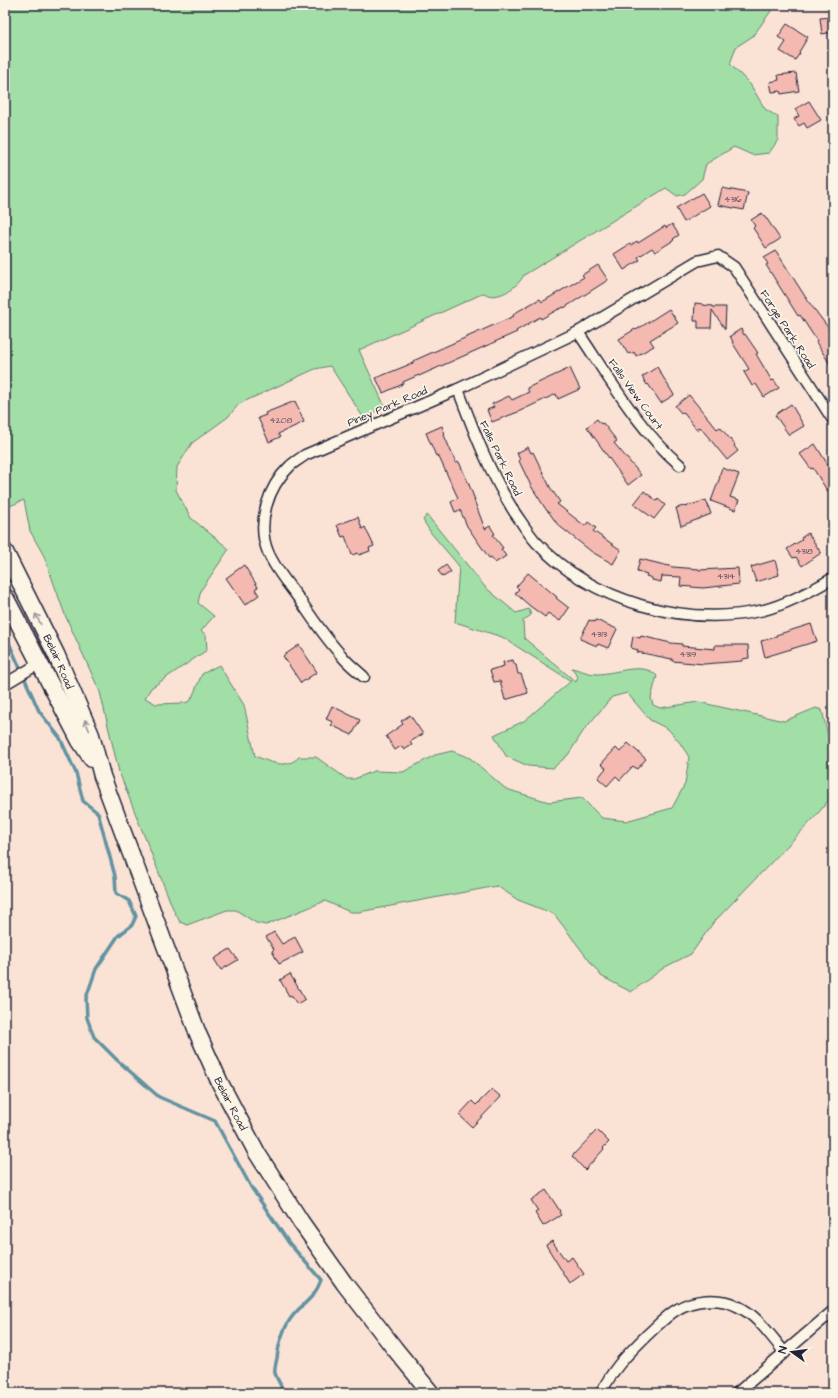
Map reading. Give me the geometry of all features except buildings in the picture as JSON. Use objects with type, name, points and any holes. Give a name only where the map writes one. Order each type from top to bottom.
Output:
[{"type":"highway","name":"Belair Road","points":[[5,552],[56,654],[91,735],[102,776],[161,930],[198,1034],[220,1082],[257,1154],[301,1222],[344,1283],[431,1393]]},
{"type":"highway","name":"Belair Road","points":[[5,597],[80,741],[102,776]]},
{"type":"highway","points":[[40,663],[56,654]]},
{"type":"street","name":"Piney Park Road","points":[[364,677],[342,657],[325,636],[268,552],[263,536],[265,509],[268,498],[274,487],[290,466],[305,455],[458,389],[578,332],[697,261],[718,256]]},
{"type":"street","name":"Forge Park Road","points":[[718,256],[734,267],[833,420]]},
{"type":"street","name":"Falls View Court","points":[[578,332],[637,418],[667,454],[680,465]]},
{"type":"street","name":"Falls Park Road","points":[[458,389],[476,437],[496,481],[523,525],[536,542],[572,573],[608,594],[654,608],[686,614],[742,614],[787,602],[833,578]]},
{"type":"street","points":[[5,684],[40,663]]},
{"type":"street","points":[[601,1393],[619,1363],[676,1309],[706,1300],[721,1301],[736,1305],[744,1310],[755,1318],[785,1353]]},
{"type":"street","points":[[737,1393],[833,1311]]},
{"type":"green space","points":[[5,5],[771,5],[771,11],[753,36],[736,47],[730,64],[750,84],[765,109],[778,117],[778,140],[769,153],[752,155],[734,147],[706,164],[702,179],[685,194],[677,196],[666,188],[524,275],[517,284],[507,292],[495,296],[484,293],[359,350],[385,407],[363,417],[330,366],[315,369],[239,404],[228,417],[192,443],[177,467],[176,490],[191,518],[229,549],[201,590],[198,603],[214,616],[201,631],[206,635],[207,650],[151,688],[145,698],[156,704],[185,703],[191,700],[202,674],[219,665],[244,705],[255,756],[278,764],[289,763],[299,757],[316,757],[347,779],[354,779],[374,771],[403,772],[435,755],[452,751],[470,758],[506,789],[549,802],[582,798],[602,818],[626,821],[672,808],[685,784],[689,757],[668,729],[650,720],[627,693],[612,697],[584,730],[568,755],[553,768],[528,766],[506,756],[494,735],[524,721],[571,681],[502,637],[455,622],[459,566],[431,533],[423,520],[427,515],[485,587],[516,613],[529,609],[531,615],[523,621],[524,638],[576,682],[578,677],[572,668],[597,674],[629,669],[645,669],[657,676],[651,698],[653,705],[660,708],[698,702],[784,721],[816,708],[822,710],[830,744],[833,745],[833,795],[815,817],[713,923],[691,954],[665,967],[631,992],[601,976],[554,914],[518,900],[497,886],[359,912],[350,912],[325,901],[266,925],[256,923],[236,910],[227,910],[187,925],[180,922],[174,911],[119,772],[100,692],[65,615],[44,556],[30,531],[24,500],[5,508]]},
{"type":"waterway","points":[[5,634],[39,711],[60,738],[76,773],[83,801],[98,813],[115,876],[116,893],[129,901],[136,916],[132,925],[118,936],[96,969],[86,998],[87,1018],[94,1037],[117,1060],[159,1097],[215,1121],[251,1187],[289,1243],[321,1280],[314,1294],[289,1321],[281,1339],[275,1371],[283,1393]]}]
